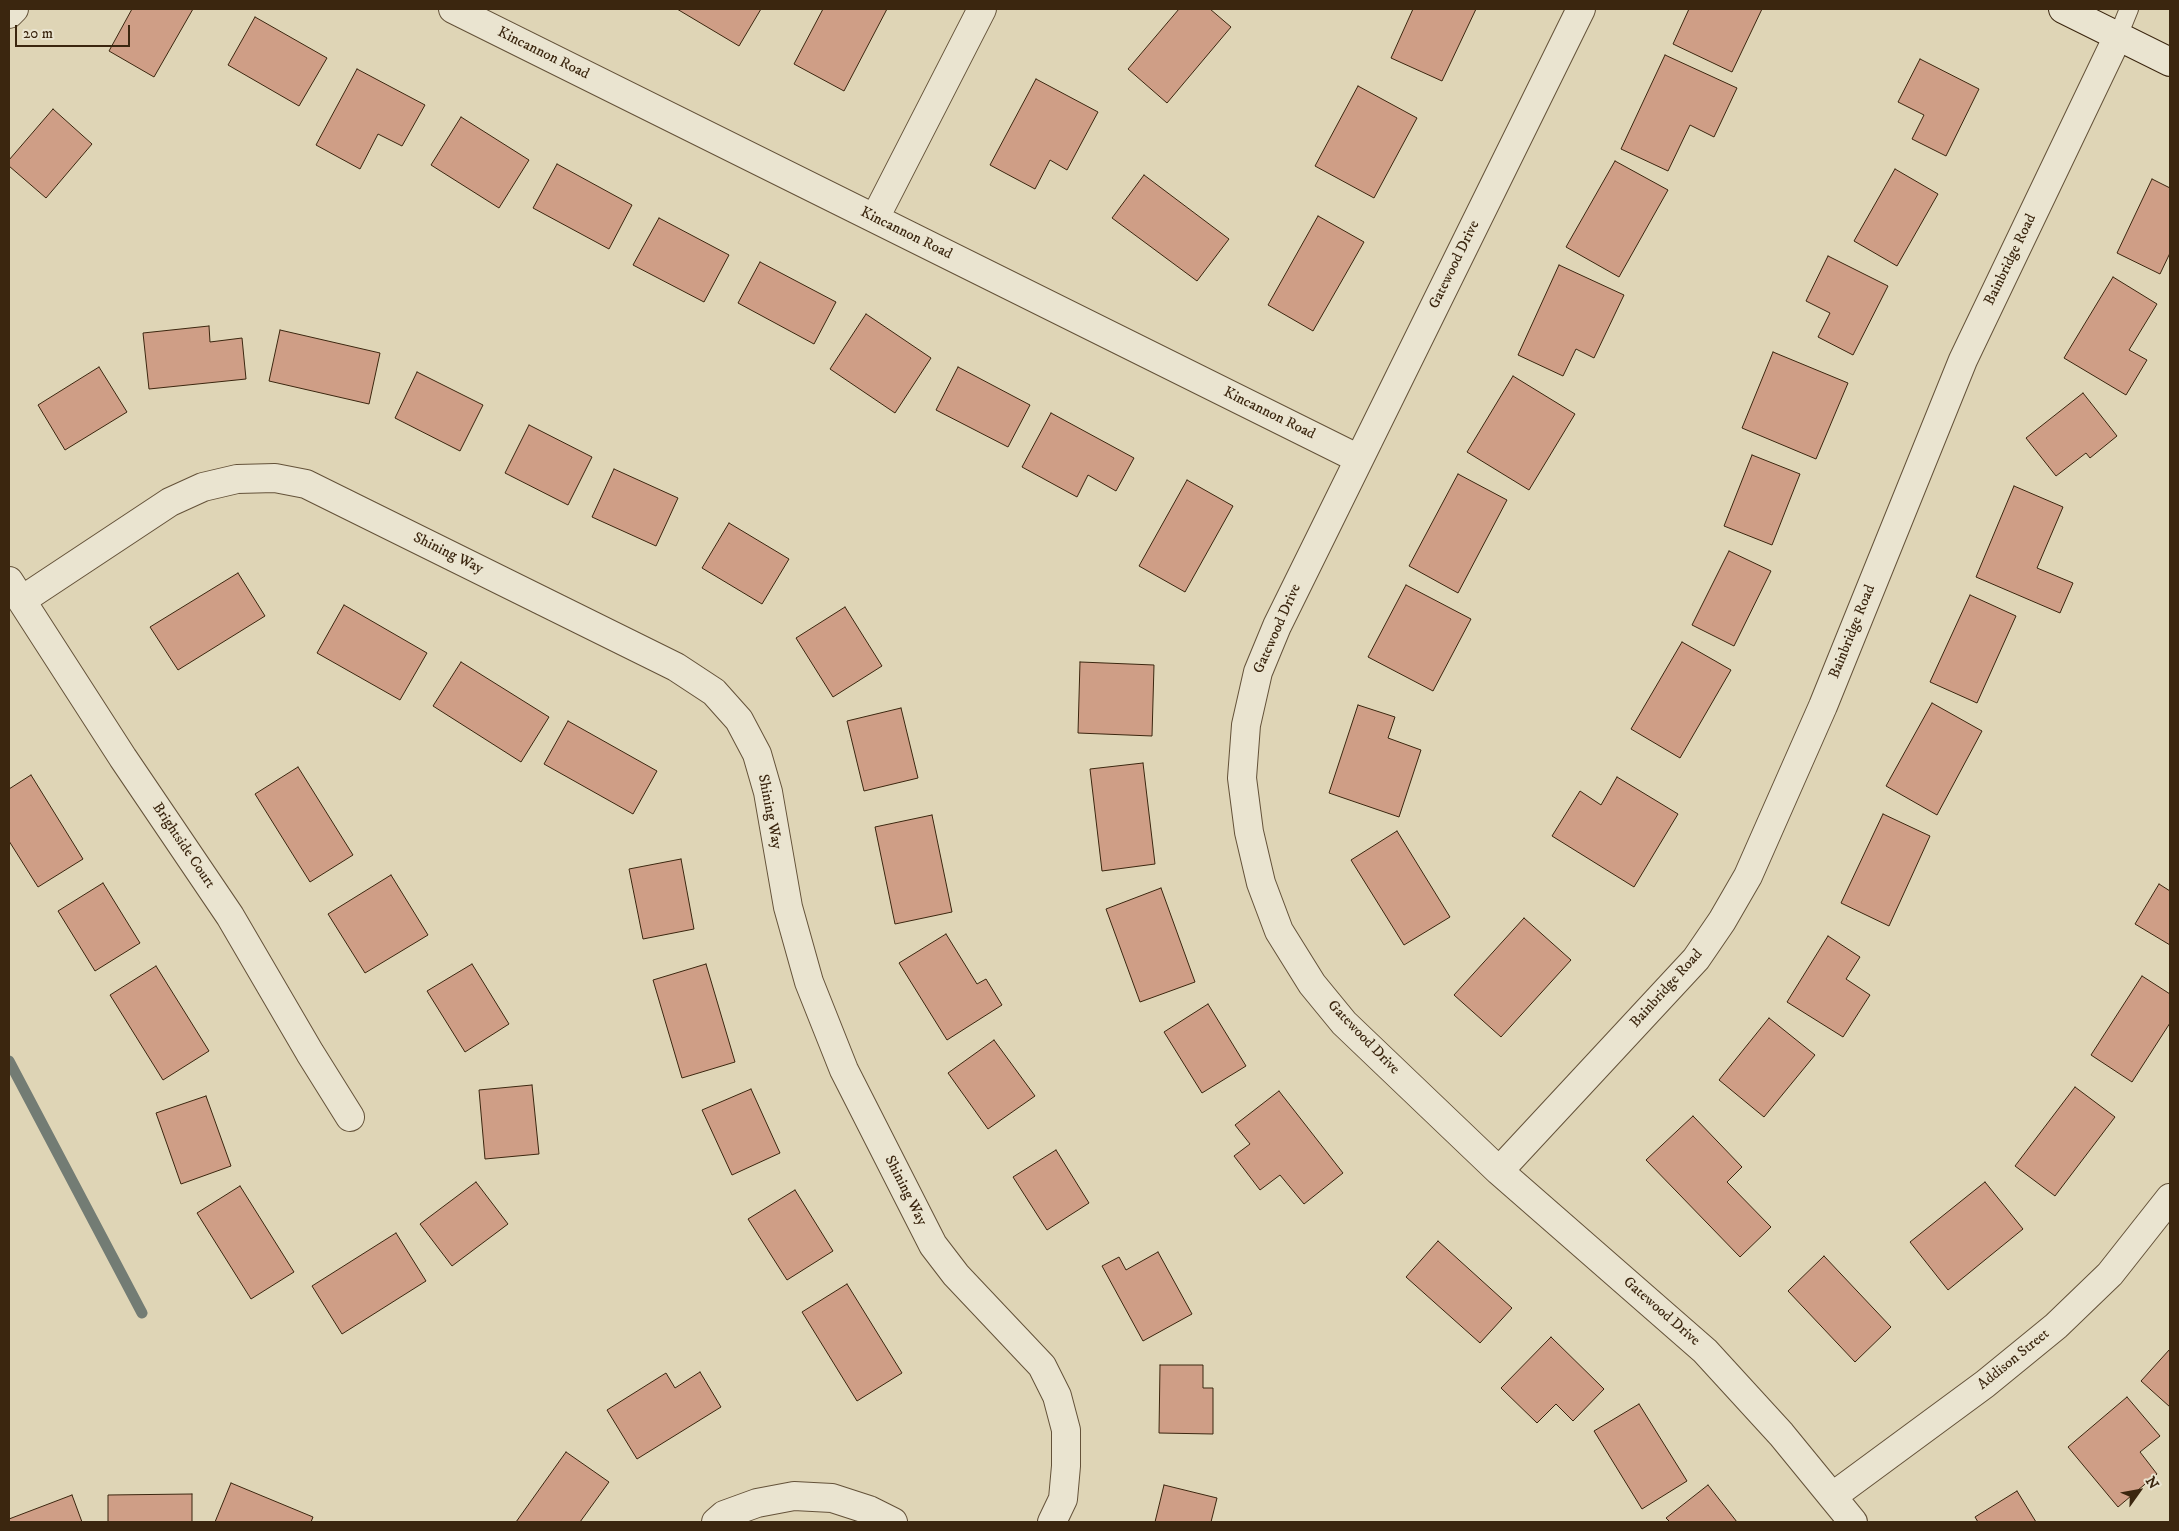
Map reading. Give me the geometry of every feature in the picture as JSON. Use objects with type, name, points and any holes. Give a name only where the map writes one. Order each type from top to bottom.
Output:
[{"type":"street","points":[[9,14],[14,9]]},
{"type":"street","name":"Kincannon Road","points":[[453,9],[1359,459]]},
{"type":"street","points":[[875,218],[982,9]]},
{"type":"street","name":"Gatewood Drive","points":[[1581,9],[1277,626],[1258,672],[1246,725],[1242,778],[1249,832],[1261,884],[1279,931],[1312,984],[1344,1023],[1499,1171],[1705,1351],[1781,1434],[1853,1522]]},
{"type":"street","points":[[2063,9],[2170,62]]},
{"type":"street","name":"Bainbridge Road","points":[[1499,1171],[1696,959],[1722,921],[1748,876],[1823,706],[1963,360],[2118,36]]},
{"type":"street","name":"Shining Way","points":[[15,591],[170,502],[203,487],[237,479],[275,478],[306,484],[315,488],[676,667],[714,692],[740,720],[757,754],[768,792],[788,907],[810,982],[844,1070],[933,1245],[956,1274],[1042,1366],[1057,1396],[1066,1430],[1066,1466],[1063,1500],[1052,1522]]},
{"type":"street","name":"Brightside Court","points":[[15,591],[123,758],[230,916],[310,1053],[350,1117]]},
{"type":"street","name":"Addison Street","points":[[1833,1496],[1985,1384],[2056,1326],[2110,1274],[2170,1198]]},
{"type":"street","points":[[716,1522],[724,1516],[757,1503],[794,1496],[832,1498],[869,1510],[894,1522]]},
{"type":"lane","points":[[2118,36],[2129,9]]},
{"type":"building","points":[[132,9],[193,9],[154,77],[109,51]]},
{"type":"building","points":[[677,9],[761,9],[739,46]]},
{"type":"building","points":[[823,9],[887,9],[844,91],[794,64]]},
{"type":"building","points":[[1179,9],[1210,9],[1231,27],[1167,103],[1128,69]]},
{"type":"building","points":[[1413,9],[1476,9],[1442,81],[1391,58]]},
{"type":"building","points":[[1689,9],[1762,9],[1732,72],[1673,44]]},
{"type":"building","points":[[255,17],[327,58],[299,106],[228,65]]},
{"type":"building","points":[[1665,55],[1737,88],[1714,137],[1690,125],[1668,171],[1621,149]]},
{"type":"building","points":[[1920,59],[1979,89],[1946,156],[1912,139],[1924,115],[1898,102]]},
{"type":"building","points":[[357,69],[425,105],[402,146],[378,134],[360,169],[316,145]]},
{"type":"building","points":[[1036,79],[1098,112],[1067,170],[1050,160],[1035,189],[990,165]]},
{"type":"building","points":[[1358,86],[1417,118],[1374,198],[1315,166]]},
{"type":"building","points":[[53,109],[92,144],[46,198],[9,166],[9,160]]},
{"type":"building","points":[[461,117],[529,160],[499,208],[431,165]]},
{"type":"building","points":[[1615,161],[1668,190],[1619,277],[1566,247]]},
{"type":"building","points":[[557,164],[632,205],[609,249],[533,208]]},
{"type":"building","points":[[1895,169],[1938,194],[1897,266],[1854,241]]},
{"type":"building","points":[[1144,175],[1229,239],[1197,281],[1112,218]]},
{"type":"building","points":[[2152,179],[2170,188],[2170,253],[2160,274],[2117,253]]},
{"type":"building","points":[[1318,216],[1364,242],[1313,331],[1268,305]]},
{"type":"building","points":[[659,218],[729,255],[704,302],[633,265]]},
{"type":"building","points":[[1828,256],[1888,286],[1853,355],[1818,337],[1830,313],[1806,301]]},
{"type":"building","points":[[760,262],[836,302],[814,344],[738,303]]},
{"type":"building","points":[[1559,265],[1624,295],[1594,358],[1576,349],[1563,376],[1518,355]]},
{"type":"building","points":[[2113,277],[2157,304],[2129,350],[2147,360],[2126,395],[2064,358]]},
{"type":"building","points":[[866,314],[931,358],[895,413],[830,369]]},
{"type":"building","points":[[209,326],[210,342],[242,338],[246,379],[149,389],[143,333]]},
{"type":"building","points":[[280,330],[380,353],[369,404],[269,381]]},
{"type":"building","points":[[1773,352],[1848,383],[1816,459],[1742,428]]},
{"type":"building","points":[[99,367],[127,412],[65,450],[38,405]]},
{"type":"building","points":[[958,367],[1030,405],[1008,447],[936,410]]},
{"type":"building","points":[[417,372],[483,405],[460,451],[395,418]]},
{"type":"building","points":[[1513,376],[1575,414],[1529,490],[1467,452]]},
{"type":"building","points":[[2083,393],[2117,436],[2090,458],[2086,453],[2056,476],[2026,438]]},
{"type":"building","points":[[1051,413],[1134,458],[1116,491],[1088,475],[1077,497],[1022,467]]},
{"type":"building","points":[[529,425],[592,457],[568,505],[505,473]]},
{"type":"building","points":[[1752,455],[1800,474],[1772,545],[1724,526]]},
{"type":"building","points":[[614,469],[678,498],[656,546],[592,517]]},
{"type":"building","points":[[1458,474],[1507,500],[1458,593],[1409,566]]},
{"type":"building","points":[[1187,480],[1233,506],[1185,592],[1139,566]]},
{"type":"building","points":[[2014,486],[2063,507],[2037,568],[2073,583],[2060,613],[1976,577]]},
{"type":"building","points":[[729,523],[789,559],[762,604],[702,568]]},
{"type":"building","points":[[1729,551],[1771,571],[1734,646],[1692,625]]},
{"type":"building","points":[[238,573],[265,616],[178,670],[150,627]]},
{"type":"building","points":[[1406,585],[1471,619],[1433,691],[1368,657]]},
{"type":"building","points":[[1970,595],[2016,616],[1977,703],[1930,682]]},
{"type":"building","points":[[344,605],[427,653],[400,700],[317,653]]},
{"type":"building","points":[[845,607],[882,666],[833,697],[796,638]]},
{"type":"building","points":[[1682,642],[1731,670],[1680,758],[1631,729]]},
{"type":"building","points":[[461,662],[549,717],[521,762],[433,706]]},
{"type":"building","points":[[1080,662],[1154,665],[1152,736],[1078,733]]},
{"type":"building","points":[[1932,703],[1982,731],[1937,815],[1886,786]]},
{"type":"building","points":[[1358,705],[1395,717],[1388,738],[1421,750],[1399,817],[1329,793]]},
{"type":"building","points":[[901,708],[918,778],[864,791],[847,721]]},
{"type":"building","points":[[568,721],[657,771],[633,814],[544,764]]},
{"type":"building","points":[[1143,763],[1155,864],[1102,871],[1090,769]]},
{"type":"building","points":[[298,767],[353,855],[310,882],[255,794]]},
{"type":"building","points":[[31,775],[83,859],[38,887],[9,841],[9,789]]},
{"type":"building","points":[[1617,777],[1678,814],[1634,887],[1552,836],[1580,791],[1601,805]]},
{"type":"building","points":[[1883,814],[1930,836],[1889,926],[1841,903]]},
{"type":"building","points":[[932,815],[952,912],[895,924],[875,827]]},
{"type":"building","points":[[1397,831],[1450,917],[1404,945],[1351,860]]},
{"type":"building","points":[[681,859],[694,929],[643,939],[629,869]]},
{"type":"building","points":[[391,875],[428,935],[365,973],[328,914]]},
{"type":"building","points":[[103,883],[140,943],[95,971],[58,911]]},
{"type":"building","points":[[2159,884],[2170,891],[2170,945],[2135,924]]},
{"type":"building","points":[[1161,888],[1195,982],[1140,1002],[1106,909]]},
{"type":"building","points":[[1524,918],[1571,960],[1501,1037],[1454,995]]},
{"type":"building","points":[[946,934],[977,984],[986,979],[1002,1005],[947,1040],[899,963]]},
{"type":"building","points":[[1828,936],[1860,957],[1846,979],[1870,995],[1843,1037],[1787,1002]]},
{"type":"building","points":[[472,964],[509,1024],[465,1052],[427,991]]},
{"type":"building","points":[[706,964],[735,1062],[682,1078],[653,980]]},
{"type":"building","points":[[156,966],[209,1051],[163,1080],[110,995]]},
{"type":"building","points":[[2142,976],[2170,994],[2170,1023],[2132,1082],[2091,1055]]},
{"type":"building","points":[[1208,1004],[1246,1066],[1202,1093],[1164,1032]]},
{"type":"building","points":[[1769,1018],[1815,1055],[1764,1117],[1719,1080]]},
{"type":"building","points":[[994,1040],[1035,1096],[988,1129],[948,1073]]},
{"type":"building","points":[[532,1085],[539,1154],[485,1159],[479,1090]]},
{"type":"building","points":[[2075,1087],[2115,1117],[2055,1196],[2015,1166]]},
{"type":"building","points":[[751,1089],[780,1153],[732,1175],[702,1110]]},
{"type":"building","points":[[1279,1091],[1343,1173],[1304,1204],[1280,1175],[1260,1190],[1234,1156],[1250,1144],[1235,1125]]},
{"type":"building","points":[[206,1096],[231,1166],[181,1184],[156,1113]]},
{"type":"building","points":[[1693,1116],[1742,1167],[1727,1182],[1771,1227],[1740,1257],[1646,1160]]},
{"type":"building","points":[[1056,1150],[1089,1203],[1047,1230],[1013,1177]]},
{"type":"building","points":[[476,1182],[508,1224],[452,1266],[420,1224]]},
{"type":"building","points":[[1985,1182],[2023,1229],[1948,1290],[1910,1242]]},
{"type":"building","points":[[240,1186],[294,1272],[251,1299],[197,1213]]},
{"type":"building","points":[[795,1190],[833,1251],[787,1280],[748,1219]]},
{"type":"building","points":[[396,1233],[426,1281],[342,1334],[312,1286]]},
{"type":"building","points":[[1438,1241],[1512,1308],[1480,1343],[1406,1277]]},
{"type":"building","points":[[1158,1252],[1192,1314],[1143,1341],[1102,1266],[1119,1257],[1126,1270]]},
{"type":"building","points":[[1824,1256],[1891,1327],[1855,1362],[1788,1291]]},
{"type":"building","points":[[847,1284],[902,1373],[857,1401],[802,1312]]},
{"type":"building","points":[[1551,1337],[1604,1389],[1573,1421],[1556,1404],[1537,1423],[1501,1388]]},
{"type":"building","points":[[2170,1349],[2170,1407],[2141,1381]]},
{"type":"building","points":[[1160,1365],[1203,1365],[1203,1388],[1213,1388],[1213,1434],[1159,1433]]},
{"type":"building","points":[[700,1372],[721,1407],[637,1459],[607,1410],[666,1373],[675,1388]]},
{"type":"building","points":[[2127,1397],[2160,1436],[2140,1452],[2157,1474],[2118,1507],[2068,1447]]},
{"type":"building","points":[[1639,1404],[1687,1481],[1642,1509],[1594,1431]]},
{"type":"building","points":[[566,1452],[609,1482],[580,1522],[516,1522]]},
{"type":"building","points":[[231,1483],[313,1517],[311,1522],[215,1522]]},
{"type":"building","points":[[1164,1485],[1217,1498],[1211,1522],[1155,1522]]},
{"type":"building","points":[[1708,1485],[1737,1522],[1670,1522],[1666,1518]]},
{"type":"building","points":[[2017,1491],[2036,1522],[1978,1522],[1975,1517]]},
{"type":"building","points":[[192,1494],[192,1522],[108,1522],[108,1495]]},
{"type":"building","points":[[72,1495],[82,1522],[9,1522],[9,1519]]},
{"type":"waterway","points":[[9,1061],[142,1313]]}]
